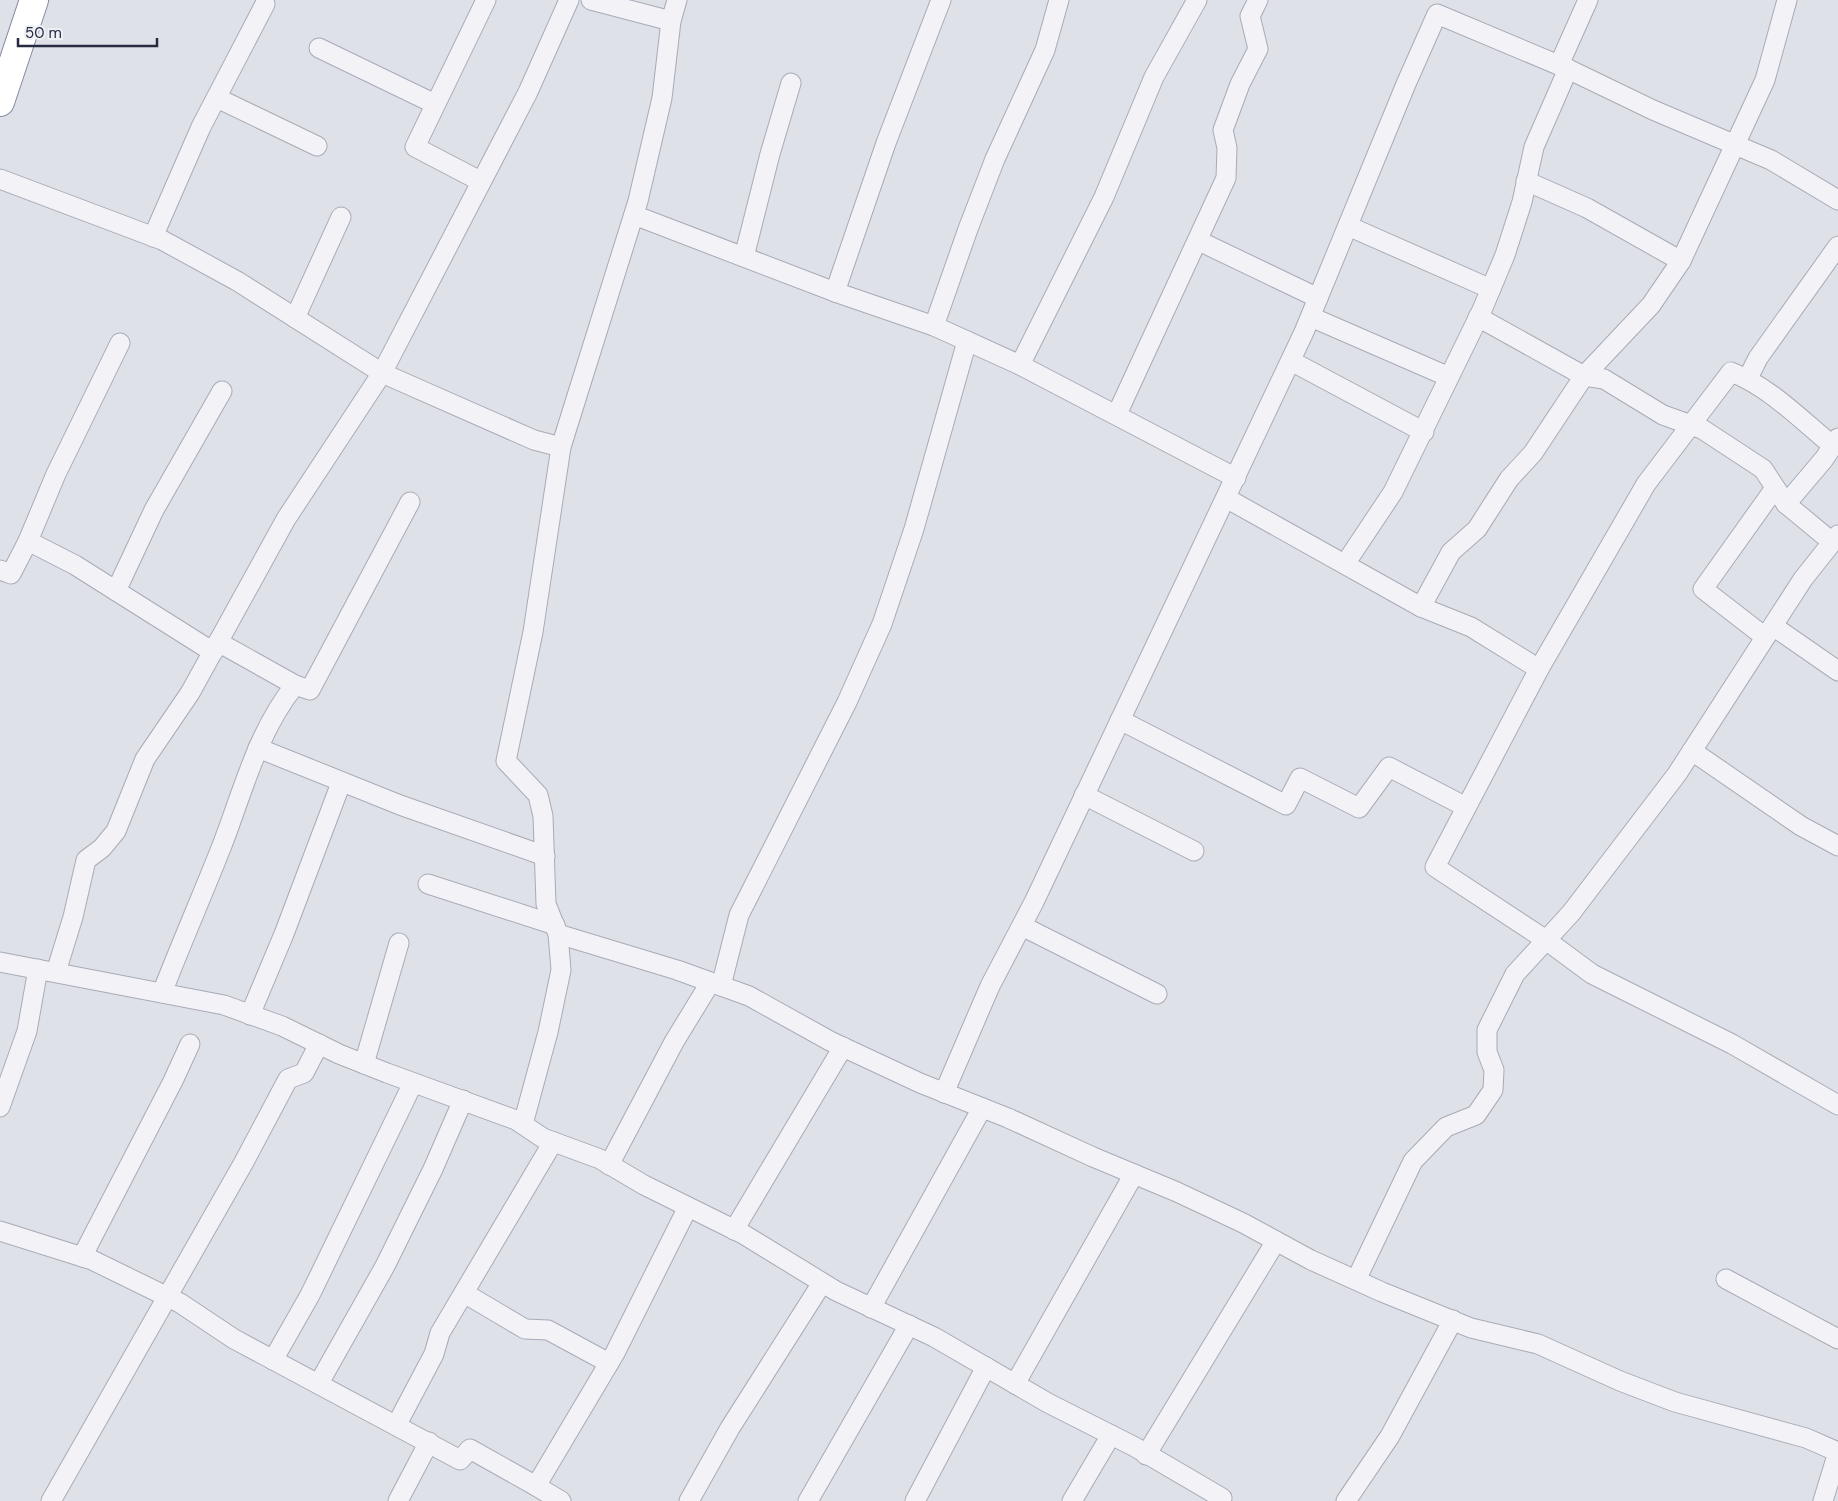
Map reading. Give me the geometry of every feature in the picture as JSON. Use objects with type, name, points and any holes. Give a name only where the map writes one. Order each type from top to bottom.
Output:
[{"type":"highway","points":[[0,102],[34,0]]},
{"type":"street","points":[[480,181],[415,147],[486,0]]},
{"type":"street","points":[[0,1107],[47,971],[73,917],[86,860],[116,831],[145,759],[190,693],[286,519],[382,373],[480,181],[528,92],[569,0]]},
{"type":"street","points":[[591,0],[671,21]]},
{"type":"street","points":[[523,1124],[548,1032],[561,970],[556,929],[546,904],[543,816],[538,795],[506,761],[533,632],[561,447],[634,215],[662,98],[671,21],[676,0]]},
{"type":"street","points":[[835,292],[886,143],[941,0]]},
{"type":"street","points":[[934,326],[995,159],[1045,50],[1059,0]]},
{"type":"street","points":[[1020,365],[1104,197],[1154,77],[1197,0]]},
{"type":"street","points":[[1117,414],[1226,178],[1228,148],[1222,130],[1240,84],[1258,49],[1250,16],[1258,0]]},
{"type":"street","points":[[1345,564],[1394,492],[1478,317],[1505,255],[1534,147],[1588,0]]},
{"type":"street","points":[[1421,606],[1451,552],[1476,529],[1509,479],[1533,453],[1584,376],[1651,305],[1681,260],[1765,80],[1788,0]]},
{"type":"street","points":[[153,236],[217,98],[265,4]]},
{"type":"street","points":[[944,1093],[990,986],[1022,926],[1291,361],[1437,14],[1564,67],[1654,110],[1771,160],[1838,200]]},
{"type":"street","points":[[319,48],[435,104]]},
{"type":"street","points":[[744,257],[770,154],[791,83]]},
{"type":"street","points":[[217,98],[317,146]]},
{"type":"street","points":[[0,179],[153,236],[237,281],[382,373],[526,437],[561,447]]},
{"type":"street","points":[[1526,181],[1587,208],[1681,260]]},
{"type":"street","points":[[634,215],[835,292],[934,326],[1020,365],[1117,414],[1236,478]]},
{"type":"street","points":[[295,318],[341,217]]},
{"type":"street","points":[[1348,226],[1490,289]]},
{"type":"street","points":[[1198,241],[1318,298]]},
{"type":"street","points":[[1748,378],[1758,358],[1838,246]]},
{"type":"street","points":[[1311,317],[1449,377]]},
{"type":"street","points":[[1356,1280],[1413,1160],[1446,1127],[1476,1115],[1492,1090],[1494,1070],[1486,1052],[1487,1030],[1515,974],[1576,905],[1677,774],[1802,579],[1835,538],[1781,496],[1763,469],[1702,429],[1663,415],[1604,379],[1584,376],[1478,317]]},
{"type":"street","points":[[610,1165],[674,1042],[716,984],[740,915],[847,702],[882,624],[914,529],[967,341]]},
{"type":"street","points":[[0,570],[11,574],[28,541],[56,474],[120,343]]},
{"type":"street","points":[[1291,361],[1424,432]]},
{"type":"street","points":[[1838,670],[1769,631],[1703,589],[1781,496],[1835,442],[1748,378],[1731,372],[1646,484],[1539,669],[1435,866],[1546,940],[1592,974],[1732,1044],[1838,1105]]},
{"type":"street","points":[[116,591],[154,510],[222,391]]},
{"type":"street","points":[[1226,498],[1421,606],[1471,627],[1539,669]]},
{"type":"street","points":[[28,541],[75,565],[116,591],[216,647],[295,685],[310,690],[410,502]]},
{"type":"street","points":[[162,993],[221,848],[258,748],[281,705],[295,685]]},
{"type":"street","points":[[1120,720],[1286,805],[1300,778],[1359,808],[1389,767],[1466,807]]},
{"type":"street","points":[[258,748],[342,782],[545,856]]},
{"type":"street","points":[[1692,751],[1801,826],[1838,846]]},
{"type":"street","points":[[250,1015],[288,925],[342,782]]},
{"type":"street","points":[[1084,795],[1194,851]]},
{"type":"street","points":[[428,884],[750,996],[843,1047],[944,1093],[1177,1192],[1356,1280],[1471,1328],[1538,1344],[1620,1381],[1675,1402],[1806,1438],[1838,1452],[1822,1501]]},
{"type":"street","points":[[1022,926],[1158,994]]},
{"type":"street","points":[[364,1064],[399,943]]},
{"type":"street","points":[[0,962],[224,1006],[282,1026],[364,1064],[523,1124],[543,1138],[610,1165],[734,1230],[822,1283],[934,1337],[1015,1384],[1146,1454],[1222,1498],[1220,1501]]},
{"type":"street","points":[[82,1257],[173,1081],[190,1044]]},
{"type":"street","points":[[51,1501],[244,1162],[288,1079],[304,1073],[319,1044]]},
{"type":"street","points":[[734,1230],[843,1047]]},
{"type":"street","points":[[273,1360],[310,1295],[413,1083]]},
{"type":"street","points":[[319,1384],[385,1266],[433,1169],[463,1100]]},
{"type":"street","points":[[871,1308],[982,1108]]},
{"type":"street","points":[[397,1424],[434,1354],[440,1333],[554,1142]]},
{"type":"street","points":[[1015,1384],[1134,1174]]},
{"type":"street","points":[[536,1486],[609,1363],[688,1207]]},
{"type":"street","points":[[0,1232],[82,1257],[166,1296],[234,1339],[397,1424],[460,1460],[470,1448],[561,1501]]},
{"type":"street","points":[[1146,1454],[1276,1240]]},
{"type":"street","points":[[1726,1279],[1838,1339]]},
{"type":"street","points":[[690,1501],[730,1428],[822,1283]]},
{"type":"street","points":[[464,1293],[525,1328],[548,1330],[609,1363]]},
{"type":"street","points":[[1346,1501],[1390,1436],[1453,1320]]},
{"type":"street","points":[[808,1501],[909,1325]]},
{"type":"street","points":[[915,1501],[986,1367]]},
{"type":"street","points":[[1072,1501],[1111,1435]]},
{"type":"street","points":[[398,1501],[430,1442]]}]
